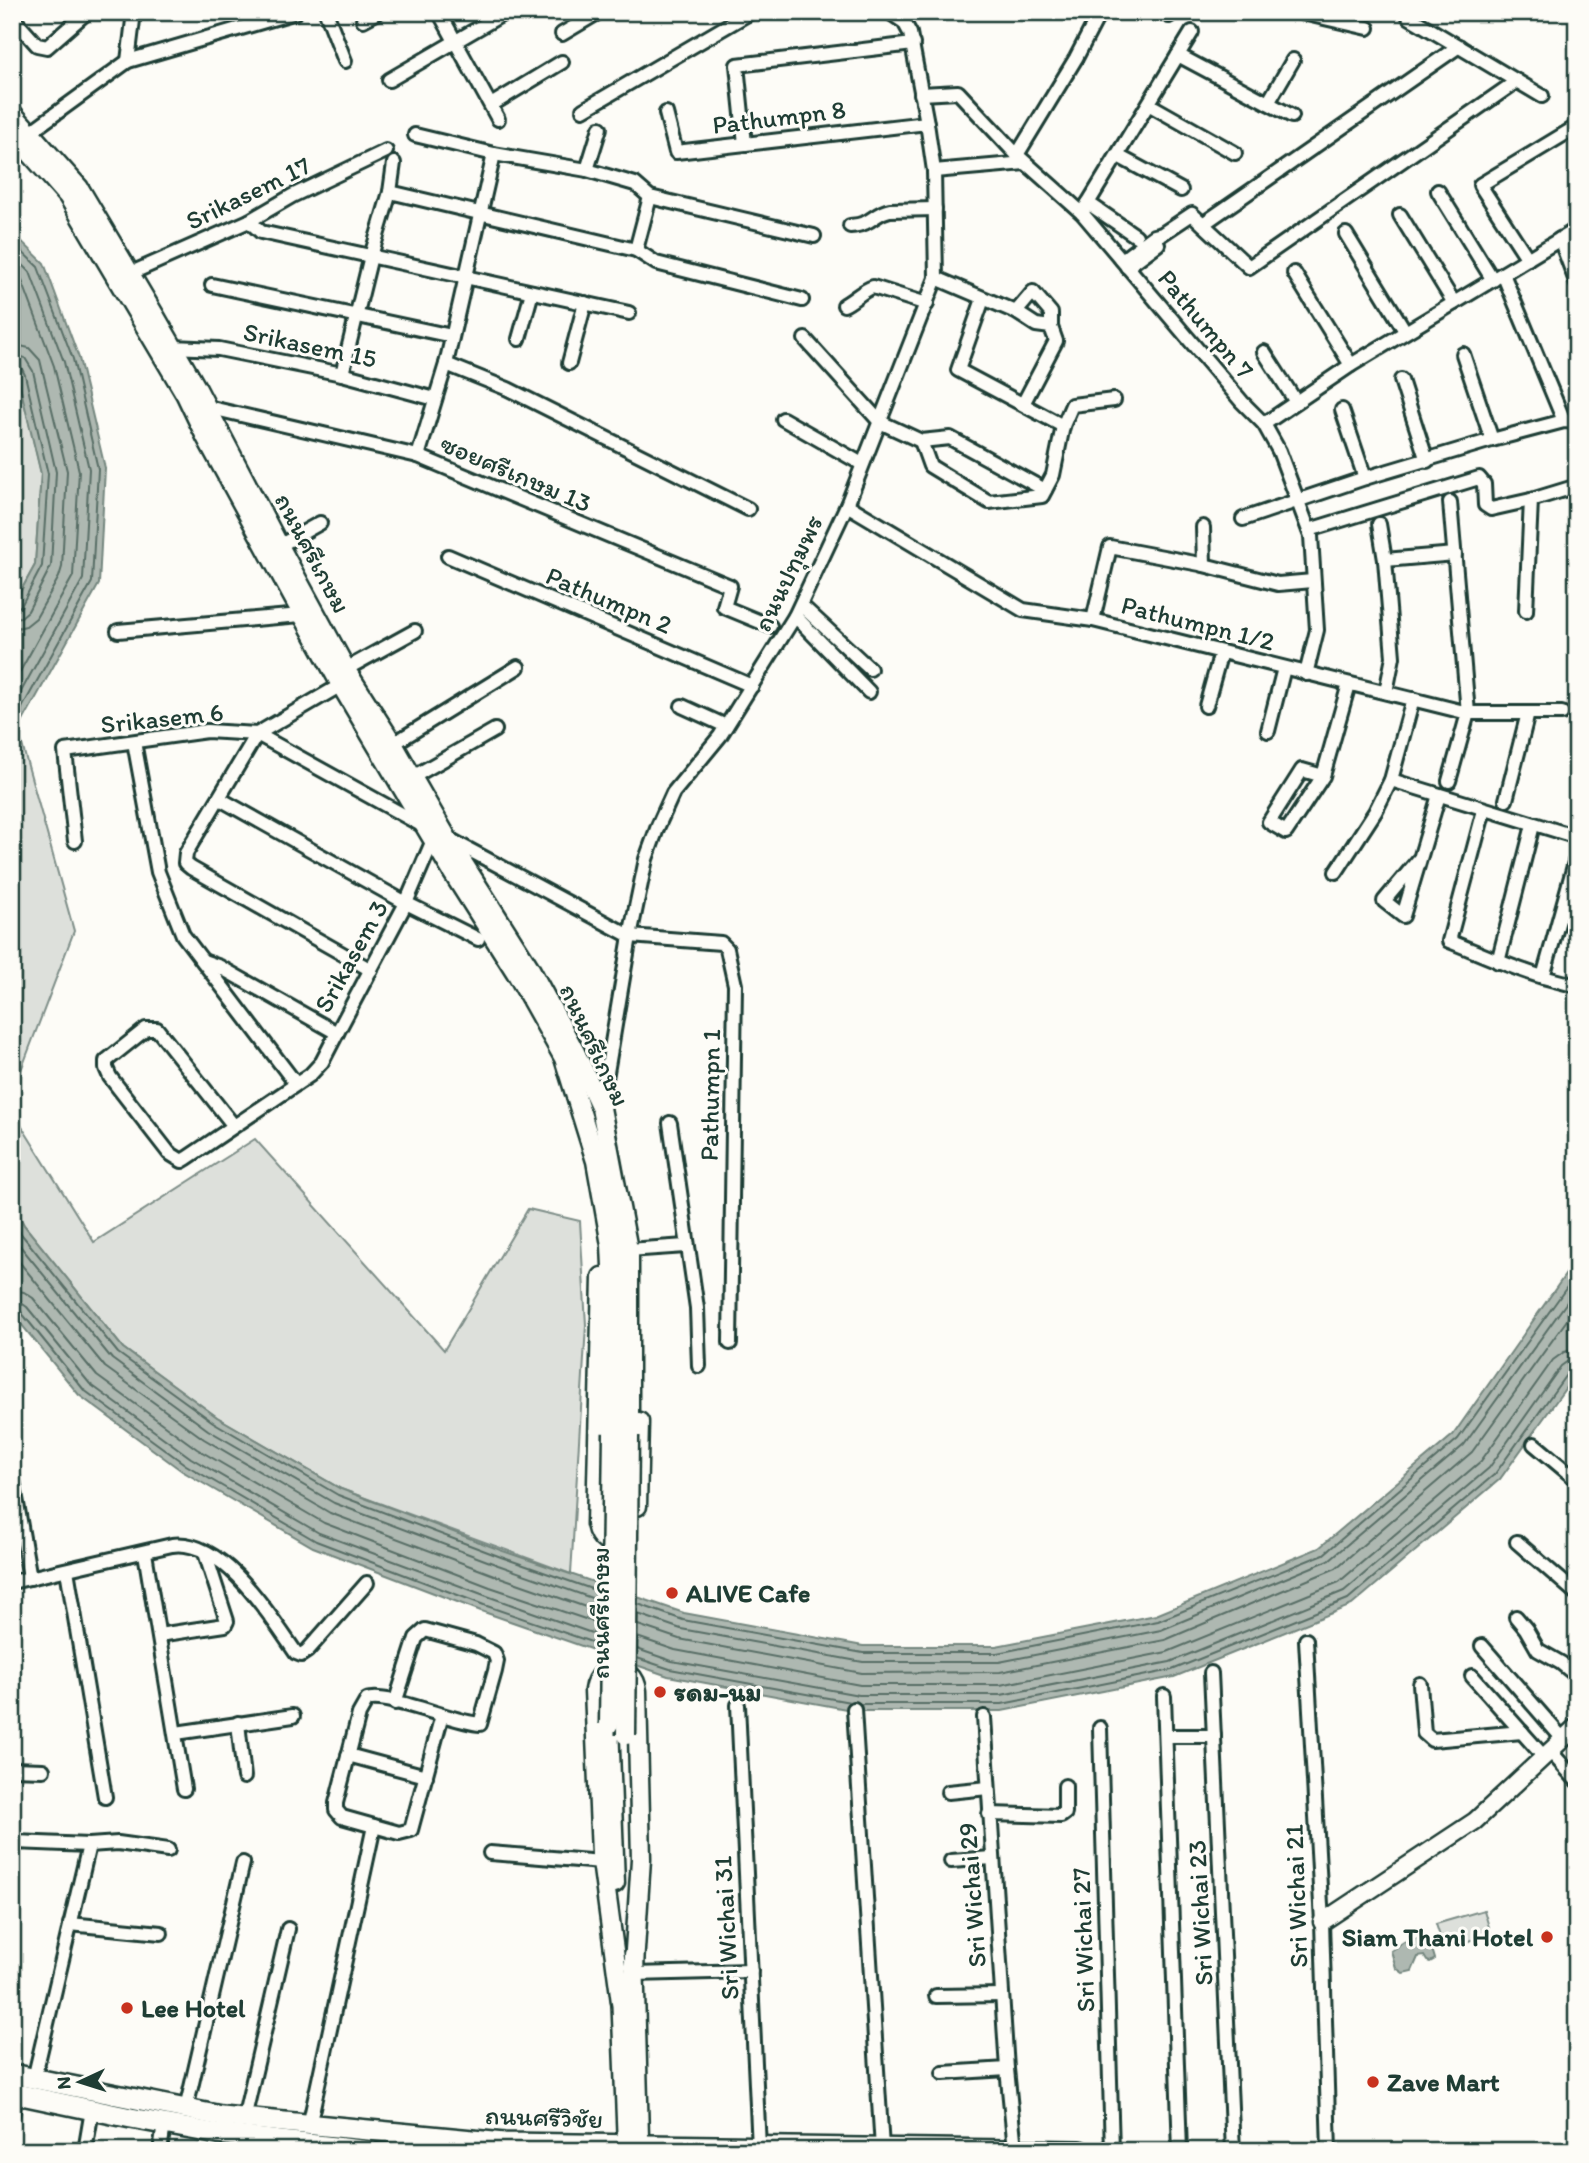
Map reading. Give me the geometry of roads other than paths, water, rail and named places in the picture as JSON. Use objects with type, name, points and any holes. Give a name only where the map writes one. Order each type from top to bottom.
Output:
[{"type":"main road","name":"ถนนศรีเกษม","points":[[12,113],[21,133],[61,178],[186,395],[302,615],[343,677],[393,744],[435,835],[528,967],[575,1052],[601,1108],[628,1253],[609,1724],[621,2002],[630,2054]]},
{"type":"main road","name":"ถนนศรีเกษม","points":[[61,178],[79,188],[207,407],[343,677],[564,1058],[596,1161],[611,1245],[621,1435],[626,1735],[634,1970],[630,2054],[633,2148]]},
{"type":"main road","points":[[596,1161],[603,1246],[596,1524],[600,1536],[610,1544],[628,1541],[636,1525],[641,1329],[628,1253]]},
{"type":"main road","points":[[621,2002],[602,1862],[594,1690],[595,1683],[603,1672],[609,1669],[623,1669],[634,1678],[638,1691],[641,1859],[634,1970]]},
{"type":"main road","points":[[543,2144],[603,2136],[615,2131],[621,2119],[630,2054]]},
{"type":"main road","points":[[630,2054],[648,2130],[655,2136],[719,2146]]},
{"type":"main road","name":"ถนนศรีวิชัย","points":[[12,2074],[244,2119],[436,2145],[1080,2151]]},
{"type":"main road","points":[[14,2093],[289,2146],[370,2151]]},
{"type":"street","points":[[17,12],[12,16],[37,45],[47,47],[87,12]]},
{"type":"street","points":[[128,61],[134,12]]},
{"type":"street","points":[[21,133],[128,61],[296,12]]},
{"type":"street","points":[[326,12],[345,61]]},
{"type":"street","points":[[363,20],[378,12]]},
{"type":"street","points":[[439,12],[498,119]]},
{"type":"street","points":[[388,80],[506,12]]},
{"type":"street","points":[[562,34],[599,12]]},
{"type":"street","points":[[583,110],[751,12]]},
{"type":"street","name":"ถนนปทุมพร","points":[[601,1108],[630,936],[646,859],[657,826],[673,793],[726,726],[798,611],[847,505],[936,278],[934,171],[928,123],[913,44],[904,22],[888,12]]},
{"type":"street","points":[[934,171],[1021,159],[1100,12]]},
{"type":"street","points":[[1162,12],[1169,16],[1171,12]]},
{"type":"street","points":[[1298,12],[1368,28]]},
{"type":"street","points":[[1409,17],[1542,96]]},
{"type":"street","points":[[1136,236],[1085,208],[1192,32]]},
{"type":"street","points":[[745,144],[737,65],[913,44]]},
{"type":"street","points":[[1203,224],[1459,46]]},
{"type":"street","points":[[1178,55],[1292,116]]},
{"type":"street","points":[[1268,103],[1293,60]]},
{"type":"street","points":[[491,105],[562,62]]},
{"type":"street","points":[[1125,264],[1159,243],[1162,234],[1192,214],[1249,267],[1517,81]]},
{"type":"street","name":"Pathumpn 7","points":[[921,94],[958,92],[1021,159],[1085,208],[1125,264],[1242,402],[1264,424],[1279,451],[1309,530],[1317,630],[1306,674]]},
{"type":"street","points":[[1150,105],[1235,153]]},
{"type":"street","name":"Pathumpn 8","points":[[666,113],[676,152],[928,123]]},
{"type":"street","points":[[1528,259],[1480,185],[1576,127],[1577,130]]},
{"type":"street","points":[[587,170],[600,128]]},
{"type":"street","points":[[415,135],[494,154],[587,170],[635,184],[650,197],[814,236]]},
{"type":"street","name":"Srikasem 17","points":[[130,274],[249,220],[386,151]]},
{"type":"street","points":[[418,456],[446,364],[494,154]]},
{"type":"street","points":[[1118,156],[1181,190]]},
{"type":"street","points":[[342,374],[390,192],[394,163]]},
{"type":"street","points":[[1243,519],[1365,478],[1492,440],[1570,421],[1498,277],[1438,191]]},
{"type":"street","points":[[390,192],[636,250],[656,264],[802,300]]},
{"type":"street","points":[[636,250],[650,197]]},
{"type":"street","points":[[850,226],[870,222],[882,211],[934,209]]},
{"type":"street","points":[[1400,215],[1454,303]]},
{"type":"street","points":[[249,220],[261,232],[629,313]]},
{"type":"street","points":[[1264,424],[1350,365],[1577,229]]},
{"type":"street","points":[[1346,234],[1405,331]]},
{"type":"street","points":[[1560,239],[1577,284]]},
{"type":"street","points":[[1294,273],[1350,365]]},
{"type":"street","points":[[936,278],[1016,312],[1036,325],[1051,327]]},
{"type":"street","points":[[212,285],[452,336]]},
{"type":"street","points":[[844,305],[873,287],[927,304]]},
{"type":"street","points":[[519,339],[531,292]]},
{"type":"street","points":[[1016,312],[1034,292],[1051,313],[1051,327],[1056,341],[1023,404]]},
{"type":"street","points":[[983,299],[958,370],[1063,426]]},
{"type":"street","points":[[569,363],[585,303]]},
{"type":"street","points":[[804,339],[880,422],[920,442],[950,438],[1045,490]]},
{"type":"street","name":"Srikasem 15","points":[[172,347],[219,349],[342,374],[435,399]]},
{"type":"street","points":[[1264,352],[1296,402]]},
{"type":"street","points":[[1462,354],[1492,440]]},
{"type":"street","points":[[446,364],[508,389],[748,509]]},
{"type":"street","points":[[1401,380],[1427,461]]},
{"type":"street","points":[[920,442],[930,466],[989,502],[1042,496],[1053,475],[1063,426],[1072,405],[1114,400]]},
{"type":"street","name":"ซอยศรีเกษม 13","points":[[207,407],[418,456],[730,586],[724,607],[770,626]]},
{"type":"street","points":[[1342,410],[1365,478]]},
{"type":"street","points":[[783,419],[862,464]]},
{"type":"street","points":[[1309,530],[1479,478],[1484,484],[1485,505],[1490,509],[1577,486]]},
{"type":"street","points":[[1526,611],[1531,500]]},
{"type":"street","points":[[1449,781],[1468,713],[1450,502]]},
{"type":"street","name":"Pathumpn 1/2","points":[[847,505],[1023,610],[1093,620],[1468,713],[1562,713]]},
{"type":"street","points":[[279,546],[320,523]]},
{"type":"street","points":[[1379,524],[1385,560],[1393,657],[1386,692]]},
{"type":"street","points":[[1203,527],[1205,565]]},
{"type":"street","points":[[1093,620],[1110,547],[1205,565],[1278,583],[1313,581]]},
{"type":"street","points":[[1385,560],[1455,554]]},
{"type":"street","name":"Pathumpn 2","points":[[448,556],[752,686]]},
{"type":"street","points":[[798,611],[870,669]]},
{"type":"street","points":[[798,611],[869,692]]},
{"type":"street","points":[[118,631],[302,615]]},
{"type":"street","name":"Srikasem 6","points":[[75,841],[65,751],[207,731],[257,734],[415,631]]},
{"type":"street","points":[[1206,706],[1221,652]]},
{"type":"street","points":[[393,744],[518,667]]},
{"type":"street","points":[[1268,731],[1284,668]]},
{"type":"street","points":[[1323,776],[1302,771],[1269,822],[1286,832],[1323,776],[1349,684]]},
{"type":"street","points":[[1336,872],[1375,813],[1391,780],[1413,699]]},
{"type":"street","points":[[682,706],[726,726]]},
{"type":"street","points":[[1506,800],[1528,713]]},
{"type":"street","points":[[411,778],[495,730]]},
{"type":"street","points":[[371,970],[185,863],[184,858],[190,844],[220,799],[257,734],[435,835],[630,936]]},
{"type":"street","points":[[134,742],[158,872],[183,934],[296,1084]]},
{"type":"street","points":[[1391,780],[1577,837]]},
{"type":"street","points":[[1420,858],[1438,795]]},
{"type":"street","points":[[220,799],[407,903],[478,939]]},
{"type":"street","points":[[1485,810],[1449,941],[1498,962],[1577,986]]},
{"type":"street","points":[[1498,962],[1533,825]]},
{"type":"street","name":"Srikasem 3","points":[[202,960],[220,967],[337,1032],[407,903],[435,835]]},
{"type":"street","points":[[1543,977],[1572,886],[1577,855]]},
{"type":"street","name":"Pathumpn 1","points":[[630,936],[722,943],[727,949],[735,985],[730,1343]]},
{"type":"street","points":[[234,1126],[157,1028],[146,1029],[106,1062],[110,1077],[177,1160],[187,1158],[310,1075],[322,1062],[337,1032]]},
{"type":"street","points":[[670,1123],[697,1308],[699,1366]]},
{"type":"street","points":[[628,1253],[686,1246]]},
{"type":"street","points":[[1534,1444],[1577,1480]]},
{"type":"street","points":[[12,1475],[30,1578]]},
{"type":"street","points":[[1517,1542],[1577,1594]]},
{"type":"street","points":[[12,1582],[180,1544],[205,1553],[222,1563],[252,1593],[299,1654],[307,1651],[367,1583]]},
{"type":"street","points":[[145,1553],[184,1789]]},
{"type":"street","points":[[159,1635],[225,1625],[227,1621],[205,1553]]},
{"type":"street","points":[[67,1570],[105,1797]]},
{"type":"street","points":[[1516,1617],[1538,1650],[1577,1676]]},
{"type":"street","points":[[395,1703],[416,1638],[425,1630],[492,1651],[497,1661],[482,1722],[475,1724],[442,1715],[395,1703],[377,1698],[367,1700],[359,1714],[336,1803],[336,1810],[342,1817],[399,1833],[411,1830],[442,1715]]},
{"type":"street","name":"Sri Wichai 21","points":[[1306,1640],[1322,1922],[1329,2151]]},
{"type":"street","points":[[1482,1646],[1563,1739]]},
{"type":"street","name":"Sri Wichai 23","points":[[1211,1672],[1233,2151]]},
{"type":"street","points":[[1472,1676],[1522,1732],[1577,1781]]},
{"type":"street","points":[[1420,1684],[1424,1733],[1432,1740],[1522,1732]]},
{"type":"street","points":[[1164,1696],[1180,2151]]},
{"type":"street","name":"Sri Wichai 31","points":[[738,1705],[759,2148]]},
{"type":"street","points":[[854,1709],[882,2150]]},
{"type":"street","points":[[176,1733],[293,1716]]},
{"type":"street","name":"Sri Wichai 29","points":[[984,1717],[1007,2070],[1015,2149]]},
{"type":"street","points":[[238,1723],[244,1777]]},
{"type":"street","points":[[1322,1922],[1475,1821],[1577,1726]]},
{"type":"street","name":"Sri Wichai 27","points":[[1100,1728],[1112,2151]]},
{"type":"street","points":[[1166,1736],[1214,1736]]},
{"type":"street","points":[[348,1755],[426,1776]]},
{"type":"street","points":[[12,1769],[43,1770]]},
{"type":"street","points":[[989,1814],[1061,1816],[1067,1808],[1065,1786]]},
{"type":"street","points":[[948,1792],[988,1788]]},
{"type":"street","points":[[309,2126],[374,1826]]},
{"type":"street","points":[[13,1846],[118,1843],[168,1850]]},
{"type":"street","points":[[34,2079],[89,1845]]},
{"type":"street","points":[[490,1853],[602,1862]]},
{"type":"street","points":[[951,1861],[992,1858]]},
{"type":"street","points":[[186,2109],[243,1863]]},
{"type":"street","points":[[71,1924],[161,1933]]},
{"type":"street","points":[[244,2119],[288,1929]]},
{"type":"street","points":[[634,1970],[751,1970]]},
{"type":"street","points":[[936,1996],[1002,1996]]},
{"type":"street","points":[[943,2073],[1007,2070]]},
{"type":"street","points":[[12,2115],[14,2093]]},
{"type":"street","points":[[85,2151],[92,2110]]},
{"type":"street","points":[[160,2151],[164,2124]]},
{"type":"water","points":[[12,232],[44,263],[79,358],[105,468],[99,584],[12,741],[12,607],[35,565],[41,474],[12,362]]},
{"type":"water","points":[[12,1202],[24,1225],[123,1348],[217,1417],[341,1489],[503,1551],[684,1613],[863,1646],[996,1646],[1156,1615],[1319,1548],[1453,1435],[1577,1258],[1577,1372],[1500,1479],[1352,1605],[1174,1677],[1002,1711],[857,1711],[668,1676],[481,1611],[313,1547],[182,1471],[79,1395],[12,1313]]},
{"type":"water","points":[[1429,1939],[1435,1959],[1430,1962],[1424,1956],[1418,1957],[1412,1971],[1403,1973],[1396,1968],[1391,1951],[1404,1942]]},
{"type":"place","name":"ALIVE Cafe","points":[[672,1593]]},
{"type":"place","name":"รดม-นม","points":[[660,1692]]},
{"type":"place","name":"Siam Thani Hotel","points":[[1547,1937]]},
{"type":"place","name":"Lee Hotel","points":[[127,2008]]},
{"type":"place","name":"Zave Mart","points":[[1373,2082]]}]
